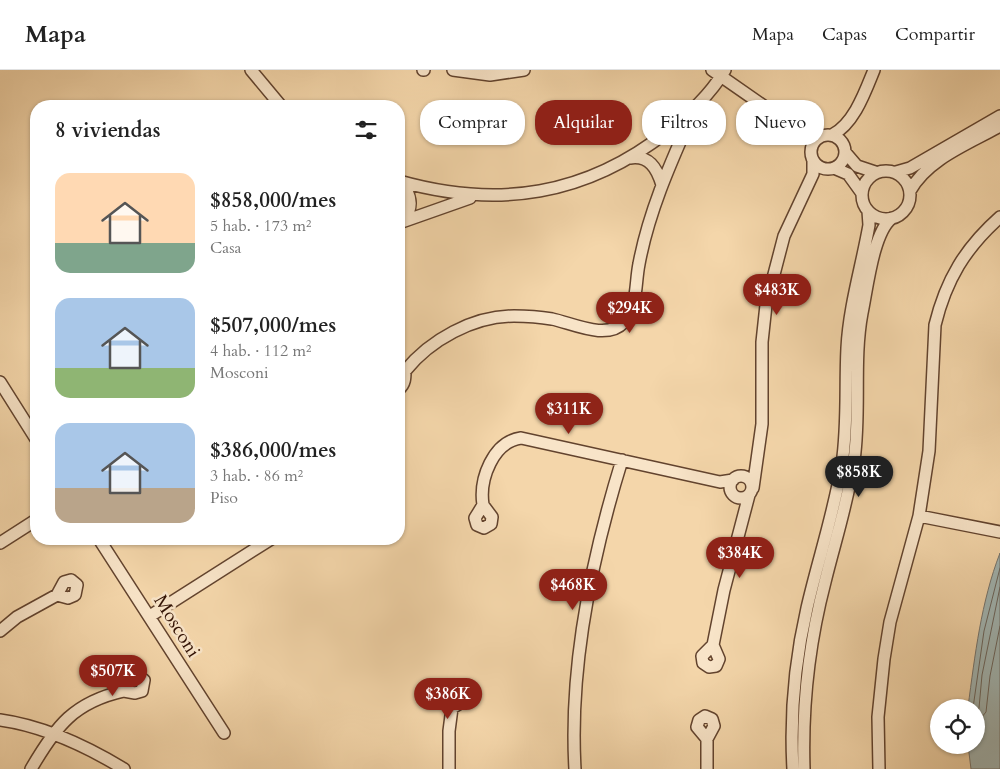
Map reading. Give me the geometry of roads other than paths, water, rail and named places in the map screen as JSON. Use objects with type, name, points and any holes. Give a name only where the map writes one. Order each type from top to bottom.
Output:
[{"type":"street","points":[[251,70],[276,100]]},
{"type":"street","points":[[453,70],[490,75],[524,70]]},
{"type":"street","points":[[838,135],[858,104],[874,70]]},
{"type":"street","points":[[701,100],[719,72],[757,100]]},
{"type":"street","points":[[896,172],[910,168],[1000,116]]},
{"type":"street","points":[[808,145],[820,167],[848,174],[861,192],[864,206],[868,212],[879,218],[892,218],[899,216],[908,205],[910,191],[917,180],[931,166],[1000,126]]},
{"type":"street","points":[[824,137],[838,135]]},
{"type":"street","points":[[838,135],[845,152],[857,166],[875,172],[889,170],[896,172],[902,176],[910,191]]},
{"type":"street","points":[[405,183],[450,194],[525,194],[568,184],[630,158],[647,145]]},
{"type":"street","points":[[405,368],[434,344],[482,321],[513,316],[527,317],[550,319],[598,330],[616,328],[622,324],[632,308],[639,263],[662,184],[679,145]]},
{"type":"street","points":[[713,645],[744,509],[751,492],[757,458],[763,406],[763,323],[770,285],[784,236],[813,174],[812,154],[816,145]]},
{"type":"street","points":[[813,174],[842,162],[845,152]]},
{"type":"street","points":[[630,158],[640,157],[653,164],[662,184]]},
{"type":"street","points":[[861,192],[864,184],[875,172]]},
{"type":"street","points":[[405,189],[409,195],[410,205],[409,212],[405,217]]},
{"type":"street","points":[[405,221],[448,205],[484,195]]},
{"type":"street","points":[[793,769],[792,723],[798,658],[807,607],[833,512],[846,441],[847,347],[868,225],[868,212]]},
{"type":"street","points":[[879,769],[878,717],[884,659],[890,622],[919,516],[929,451],[933,347],[939,308],[954,271],[969,248],[1000,217]]},
{"type":"street","points":[[804,769],[803,734],[808,664],[854,460],[858,420],[860,327],[878,242],[885,223],[892,218]]},
{"type":"street","points":[[0,382],[30,428]]},
{"type":"street","points":[[483,505],[484,489],[490,464],[496,451],[511,440],[532,440],[735,485],[751,481],[751,492]]},
{"type":"street","points":[[735,485],[757,458]]},
{"type":"street","points":[[575,769],[575,722],[580,650],[585,616],[609,502],[622,460]]},
{"type":"street","points":[[735,485],[740,498],[751,492]]},
{"type":"street","points":[[735,485],[744,509]]},
{"type":"street","points":[[919,516],[1000,532]]},
{"type":"street","points":[[0,543],[30,524]]},
{"type":"street","name":"Mosconi","points":[[103,545],[224,733]]},
{"type":"street","points":[[150,616],[252,545]]},
{"type":"street","points":[[0,631],[33,607],[57,595]]},
{"type":"street","points":[[31,769],[64,720],[76,710],[110,694],[124,691]]},
{"type":"street","points":[[449,769],[449,730],[452,708]]},
{"type":"street","points":[[0,720],[54,734],[80,744],[124,769]]},
{"type":"street","points":[[707,739],[707,769]]},
{"type":"water","points":[[1000,553],[1000,769],[971,769],[969,754],[985,754],[985,699],[969,699],[983,610]]}]
